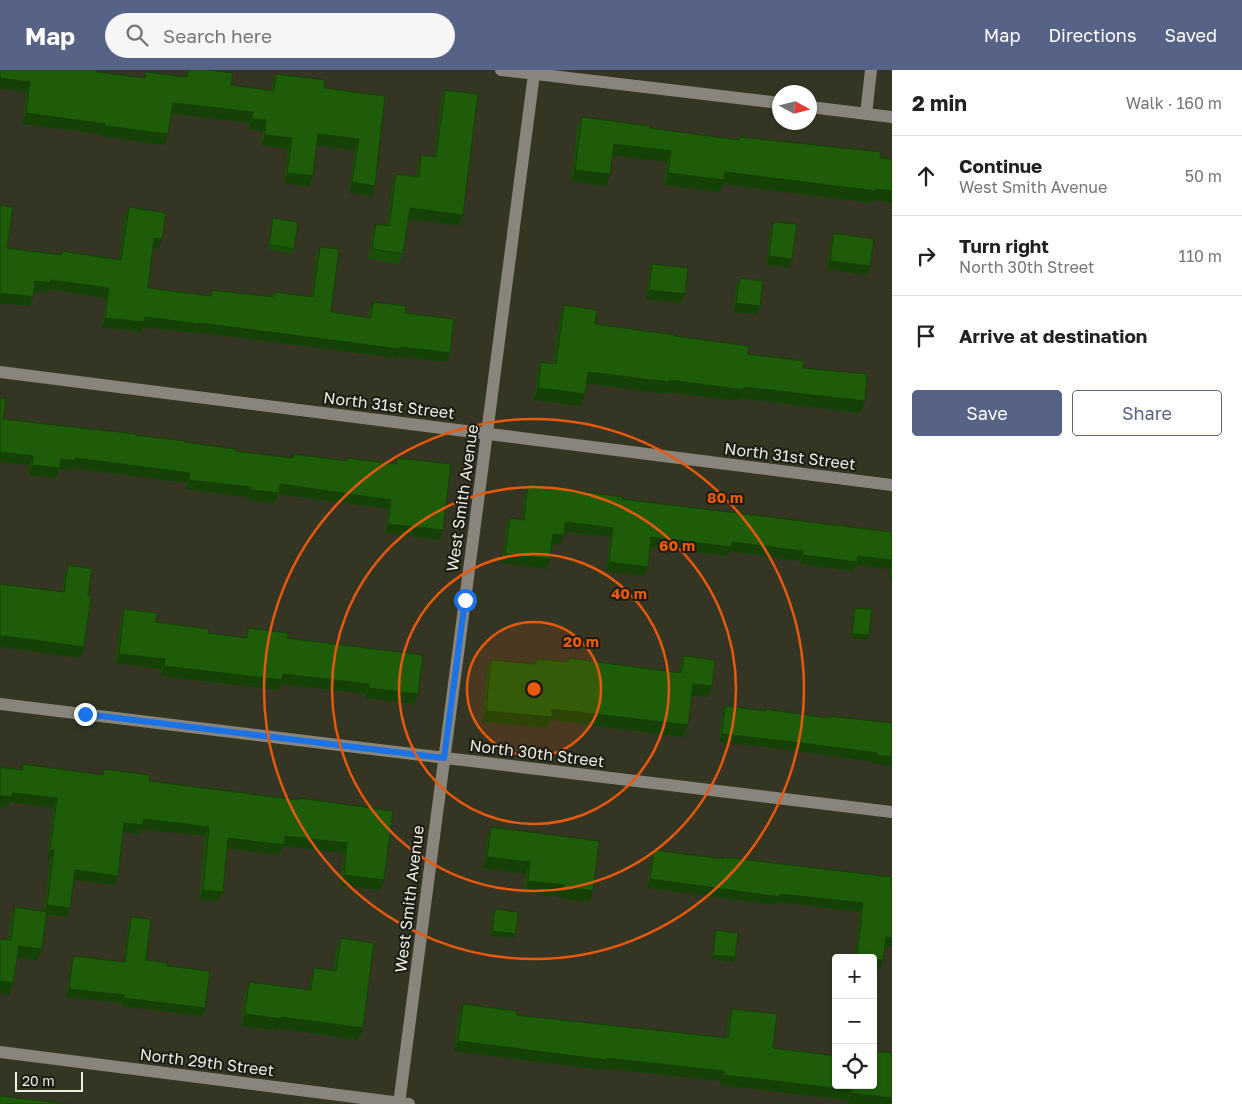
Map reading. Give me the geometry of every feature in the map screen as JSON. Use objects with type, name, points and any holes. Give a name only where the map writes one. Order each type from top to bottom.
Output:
[{"type":"street","points":[[501,70],[772,102]]},
{"type":"street","points":[[866,114],[871,70]]},
{"type":"street","name":"West Smith Avenue","points":[[403,1104],[444,758],[534,74]]},
{"type":"street","points":[[817,108],[892,117]]},
{"type":"street","name":"North 31st Street","points":[[0,372],[892,485]]},
{"type":"street","name":"North 30th Street","points":[[0,704],[892,812]]},
{"type":"street","name":"North 29th Street","points":[[0,1052],[403,1104]]},
{"type":"building","points":[[0,70],[97,70],[97,72],[145,78],[146,72],[187,77],[188,70],[208,70],[233,73],[231,85],[274,91],[276,74],[325,80],[324,88],[385,96],[375,186],[352,182],[359,139],[318,134],[313,176],[287,173],[292,138],[265,135],[266,120],[252,119],[253,112],[173,103],[168,134],[26,113],[30,82],[0,78]]},
{"type":"building","points":[[445,90],[478,94],[463,215],[410,208],[403,254],[372,249],[376,224],[389,226],[396,174],[419,177],[421,155],[436,157]]},
{"type":"building","points":[[582,117],[739,140],[740,137],[881,152],[880,158],[892,159],[892,191],[876,189],[876,191],[725,172],[724,180],[668,173],[671,151],[614,144],[610,174],[575,170]]},
{"type":"building","points":[[0,205],[13,207],[7,248],[61,255],[62,251],[121,260],[129,207],[166,213],[162,239],[154,238],[148,288],[211,296],[212,290],[274,297],[274,292],[313,297],[320,247],[339,249],[331,312],[371,318],[373,302],[406,306],[405,313],[454,319],[450,353],[401,347],[400,349],[145,317],[144,322],[105,318],[109,288],[51,280],[50,283],[35,281],[33,297],[0,293]]},
{"type":"building","points":[[273,218],[298,222],[294,249],[269,245]]},
{"type":"building","points":[[773,222],[797,224],[792,259],[769,256]]},
{"type":"building","points":[[834,233],[874,239],[870,266],[830,261]]},
{"type":"building","points":[[652,264],[688,268],[685,294],[649,290]]},
{"type":"building","points":[[740,278],[763,281],[760,306],[736,303]]},
{"type":"building","points":[[564,305],[597,310],[595,324],[749,346],[748,354],[804,361],[803,368],[867,374],[865,401],[744,387],[744,390],[588,372],[585,394],[538,388],[541,362],[556,364]]},
{"type":"building","points":[[0,398],[6,398],[3,419],[135,434],[236,449],[235,451],[293,458],[293,454],[347,461],[347,458],[396,464],[397,458],[451,464],[443,530],[388,524],[391,500],[280,484],[279,493],[251,490],[251,487],[189,480],[190,473],[76,458],[75,461],[61,459],[60,468],[32,465],[33,456],[0,452]]},
{"type":"building","points":[[528,484],[622,497],[622,499],[892,532],[892,560],[858,556],[857,562],[803,555],[803,551],[732,542],[731,547],[651,537],[648,567],[609,562],[613,528],[565,522],[564,535],[553,534],[550,559],[505,554],[510,518],[524,520]]},
{"type":"building","points":[[68,565],[92,569],[88,595],[91,596],[84,647],[0,636],[0,584],[64,592]]},
{"type":"building","points":[[855,608],[872,609],[869,635],[852,634]]},
{"type":"building","points":[[124,609],[157,613],[156,622],[209,629],[208,633],[247,638],[248,628],[288,633],[287,638],[423,655],[418,694],[369,688],[369,684],[283,674],[282,680],[164,666],[165,659],[119,654]]},
{"type":"building","points":[[684,656],[715,660],[712,686],[693,684],[688,725],[552,709],[552,717],[486,711],[491,660],[536,664],[536,659],[568,662],[568,658],[681,673]]},
{"type":"building","points":[[725,706],[766,711],[766,709],[828,718],[828,716],[892,723],[892,757],[876,755],[877,753],[722,734]]},
{"type":"building","points":[[23,764],[103,775],[104,769],[150,775],[149,781],[299,800],[300,798],[393,811],[384,880],[344,875],[347,843],[285,836],[284,845],[228,838],[223,892],[203,890],[209,827],[144,819],[143,825],[124,823],[118,876],[75,870],[70,908],[47,905],[54,850],[50,850],[57,798],[12,793],[12,797],[0,796],[0,767],[22,770]]},
{"type":"building","points":[[491,827],[599,841],[593,891],[564,887],[564,885],[528,881],[530,862],[487,857]]},
{"type":"building","points":[[654,850],[892,877],[892,938],[886,937],[883,960],[877,959],[877,954],[857,954],[863,903],[780,894],[780,897],[650,879]]},
{"type":"building","points":[[15,907],[47,912],[42,949],[19,946],[13,983],[0,981],[0,939],[11,940]]},
{"type":"building","points":[[495,909],[518,912],[516,934],[492,931]]},
{"type":"building","points":[[131,917],[151,919],[146,960],[167,963],[167,966],[210,971],[205,1008],[124,998],[124,995],[69,989],[73,956],[125,962]]},
{"type":"building","points":[[716,930],[738,933],[735,957],[713,955]]},
{"type":"building","points":[[341,938],[374,943],[363,1028],[245,1014],[249,982],[311,990],[314,968],[336,971]]},
{"type":"building","points":[[463,1004],[517,1011],[516,1015],[728,1038],[732,1009],[777,1014],[773,1048],[832,1055],[832,1088],[724,1075],[724,1071],[606,1058],[606,1060],[458,1041]]},
{"type":"building","points":[[877,1051],[892,1053],[892,1098],[851,1093],[851,1090],[843,1089],[877,1089]]},
{"type":"building","points":[[0,1096],[67,1104],[0,1104]]},
{"type":"route","points":[[85,714],[444,758],[465,600]]}]
